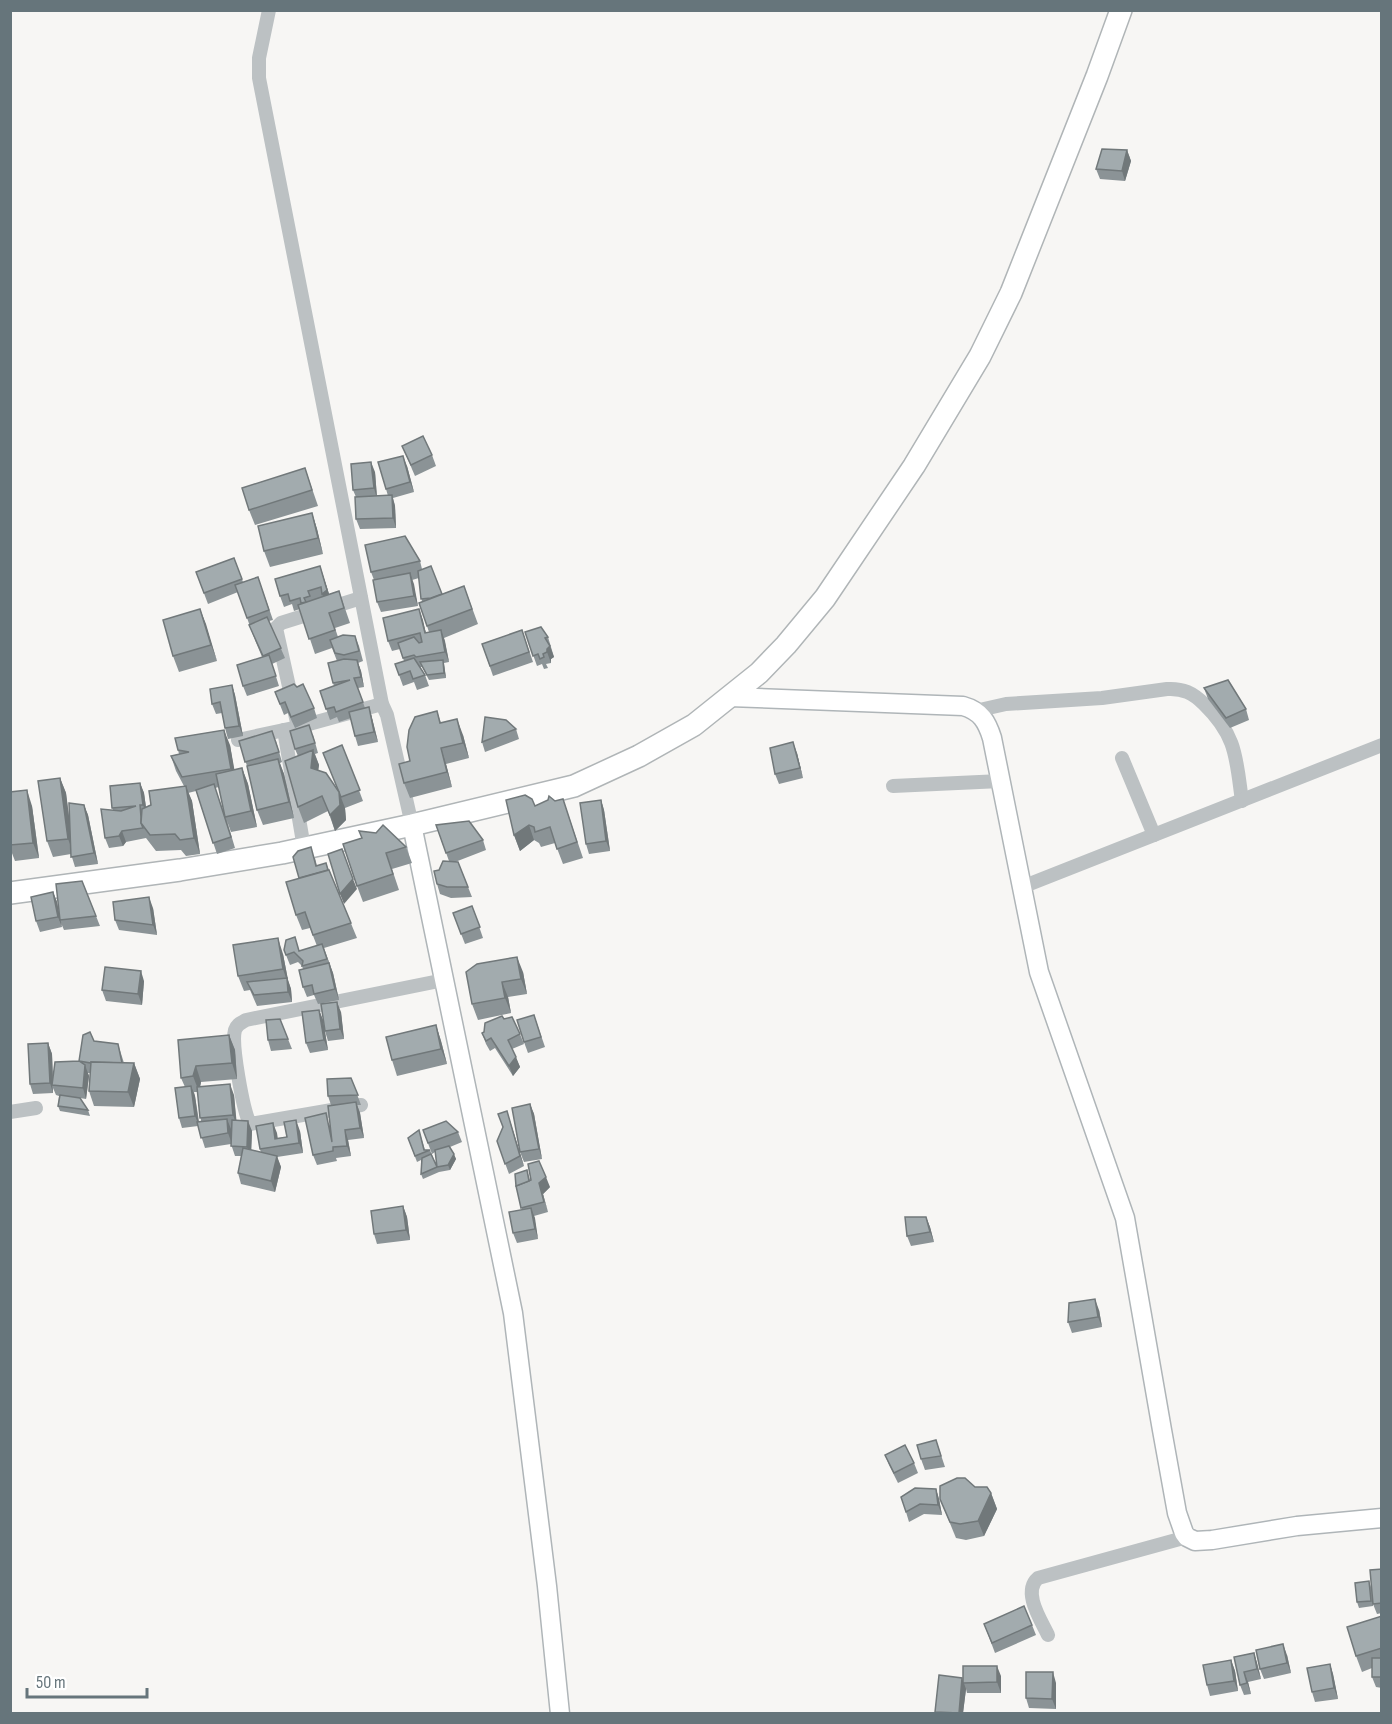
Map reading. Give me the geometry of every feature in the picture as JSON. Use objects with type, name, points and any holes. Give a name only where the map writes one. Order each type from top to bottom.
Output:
[{"type":"main road","points":[[10,893],[180,870],[304,848],[412,825],[582,783],[667,742],[694,725],[766,666],[825,598],[914,466],[980,356],[1011,293],[1121,10]]},
{"type":"street","points":[[269,10],[259,58],[259,78],[382,704],[387,715],[412,825],[513,1313],[547,1586],[560,1713]]},
{"type":"street","points":[[304,848],[291,729],[276,628],[281,623],[361,598]]},
{"type":"street","points":[[975,711],[1006,704],[1102,698],[1178,688],[1187,691],[1196,696],[1210,710],[1229,735],[1242,801]]},
{"type":"street","points":[[729,697],[963,706],[981,714],[987,724],[1001,781],[1040,976],[1125,1218],[1177,1513],[1187,1537],[1195,1541],[1212,1540],[1297,1526],[1382,1518]]},
{"type":"street","points":[[238,740],[291,729],[382,704]]},
{"type":"street","points":[[1022,887],[1380,750]]},
{"type":"street","points":[[1122,758],[1154,835]]},
{"type":"street","points":[[893,786],[1001,781]]},
{"type":"street","points":[[362,1105],[250,1124],[239,1081],[234,1033],[238,1025],[246,1020],[444,980]]},
{"type":"street","points":[[10,1112],[36,1108]]},
{"type":"street","points":[[1048,1635],[1030,1594],[1032,1585],[1038,1578],[1187,1537]]},
{"type":"building","points":[[1102,149],[1127,150],[1122,171],[1096,169]]},
{"type":"building","points":[[423,436],[432,455],[411,465],[402,446]]},
{"type":"building","points":[[403,456],[410,482],[386,489],[378,462]]},
{"type":"building","points":[[371,462],[374,488],[353,490],[351,464]]},
{"type":"building","points":[[305,468],[312,490],[249,510],[242,488]]},
{"type":"building","points":[[392,495],[393,518],[356,519],[355,497]]},
{"type":"building","points":[[312,513],[318,538],[264,551],[258,526]]},
{"type":"building","points":[[405,536],[420,561],[371,572],[365,545]]},
{"type":"building","points":[[234,558],[242,579],[204,593],[196,572]]},
{"type":"building","points":[[320,566],[327,590],[322,594],[321,587],[308,591],[310,596],[304,598],[306,602],[301,603],[300,598],[290,601],[288,594],[280,596],[275,579]]},
{"type":"building","points":[[431,566],[442,594],[421,599],[418,571]]},
{"type":"building","points":[[410,573],[414,596],[377,602],[373,580]]},
{"type":"building","points":[[258,577],[269,610],[247,618],[235,585]]},
{"type":"building","points":[[464,586],[472,609],[427,626],[419,603]]},
{"type":"building","points":[[339,591],[344,608],[329,613],[335,630],[309,639],[298,605]]},
{"type":"building","points":[[200,609],[211,645],[173,656],[163,620]]},
{"type":"building","points":[[419,609],[425,633],[441,630],[445,652],[403,658],[398,643],[414,637],[419,643],[422,642],[420,633],[388,641],[383,618]]},
{"type":"building","points":[[267,617],[281,648],[263,656],[249,625]]},
{"type":"building","points":[[541,627],[548,637],[545,638],[550,646],[543,654],[544,657],[540,659],[538,654],[533,656],[525,632]]},
{"type":"building","points":[[522,630],[529,652],[490,666],[482,644]]},
{"type":"building","points":[[343,635],[355,636],[359,651],[344,655],[335,653],[330,640]]},
{"type":"building","points":[[269,655],[276,676],[243,686],[237,665]]},
{"type":"building","points":[[414,658],[425,675],[413,679],[410,671],[399,675],[395,664]]},
{"type":"building","points":[[344,659],[357,660],[361,677],[354,678],[363,702],[336,712],[334,707],[326,709],[320,691],[350,680],[333,683],[328,663]]},
{"type":"building","points":[[443,660],[444,673],[427,675],[420,662]]},
{"type":"building","points":[[1228,680],[1246,709],[1226,718],[1204,688]]},
{"type":"building","points":[[294,684],[297,687],[303,684],[314,708],[291,717],[285,702],[280,704],[275,692]]},
{"type":"building","points":[[232,685],[239,726],[225,728],[220,702],[212,704],[210,689]]},
{"type":"building","points":[[369,707],[374,732],[355,736],[349,712]]},
{"type":"building","points":[[437,711],[440,723],[457,719],[463,743],[441,748],[447,772],[404,783],[399,764],[410,761],[407,747],[409,730],[415,717]]},
{"type":"building","points":[[485,717],[506,720],[516,729],[482,742]]},
{"type":"building","points":[[309,725],[315,743],[295,749],[290,731]]},
{"type":"building","points":[[224,730],[231,769],[182,777],[171,756],[189,752],[178,750],[175,738]]},
{"type":"building","points":[[272,731],[279,752],[245,762],[239,741]]},
{"type":"building","points":[[793,742],[800,768],[775,774],[770,748]]},
{"type":"building","points":[[342,745],[360,790],[341,797],[323,753]]},
{"type":"building","points":[[313,750],[311,768],[326,773],[339,792],[340,805],[330,815],[322,796],[298,807],[285,761]]},
{"type":"building","points":[[278,759],[289,802],[257,810],[247,766]]},
{"type":"building","points":[[242,768],[251,811],[225,817],[216,774]]},
{"type":"building","points":[[60,778],[68,839],[47,841],[38,781]]},
{"type":"building","points":[[140,783],[143,828],[122,831],[119,836],[105,838],[101,809],[121,811],[136,806],[112,808],[110,786]]},
{"type":"building","points":[[214,784],[231,837],[213,843],[196,790]]},
{"type":"building","points":[[186,786],[194,838],[180,840],[175,834],[150,835],[141,823],[142,809],[151,805],[149,791]]},
{"type":"building","points":[[27,790],[33,843],[10,845],[10,792]]},
{"type":"building","points":[[525,795],[532,799],[535,806],[548,800],[549,796],[555,801],[563,799],[577,842],[557,849],[550,827],[535,832],[534,827],[529,825],[514,835],[506,800]]},
{"type":"building","points":[[601,800],[606,841],[586,844],[580,803]]},
{"type":"building","points":[[69,803],[84,805],[94,853],[71,857]]},
{"type":"building","points":[[469,821],[483,840],[446,853],[436,825]]},
{"type":"building","points":[[383,825],[406,847],[386,853],[393,874],[357,886],[343,844],[362,838],[359,831],[376,833]]},
{"type":"building","points":[[311,847],[316,866],[326,863],[328,870],[299,878],[293,857],[298,851]]},
{"type":"building","points":[[342,849],[353,879],[340,894],[328,854]]},
{"type":"building","points":[[443,861],[458,862],[468,887],[447,887],[437,884],[434,871],[439,870]]},
{"type":"building","points":[[329,870],[351,923],[313,935],[305,912],[296,915],[286,882]]},
{"type":"building","points":[[82,881],[96,916],[60,920],[56,884]]},
{"type":"building","points":[[53,892],[58,917],[36,921],[31,897]]},
{"type":"building","points":[[149,897],[153,925],[115,920],[113,902]]},
{"type":"building","points":[[472,906],[480,927],[461,934],[453,913]]},
{"type":"building","points":[[295,937],[299,951],[322,944],[327,959],[302,966],[303,961],[294,952],[286,955],[284,950],[286,940]]},
{"type":"building","points":[[278,938],[283,969],[238,976],[233,945]]},
{"type":"building","points":[[517,957],[521,979],[502,982],[505,998],[472,1004],[466,972],[477,964]]},
{"type":"building","points":[[329,963],[335,989],[314,994],[312,985],[303,987],[299,970]]},
{"type":"building","points":[[105,967],[141,971],[138,994],[102,990]]},
{"type":"building","points":[[287,978],[288,992],[254,995],[247,982]]},
{"type":"building","points":[[337,1002],[340,1029],[325,1031],[321,1004]]},
{"type":"building","points":[[319,1010],[324,1040],[306,1043],[302,1012]]},
{"type":"building","points":[[534,1015],[541,1037],[524,1042],[517,1020]]},
{"type":"building","points":[[502,1016],[504,1019],[512,1017],[520,1034],[508,1040],[516,1057],[509,1066],[491,1038],[486,1041],[482,1033],[485,1023]]},
{"type":"building","points":[[280,1019],[288,1039],[268,1040],[266,1020]]},
{"type":"building","points":[[436,1025],[441,1049],[392,1060],[386,1037]]},
{"type":"building","points":[[90,1032],[94,1041],[118,1044],[122,1063],[91,1063],[79,1061],[83,1035]]},
{"type":"building","points":[[229,1035],[232,1063],[196,1066],[193,1076],[181,1078],[178,1040]]},
{"type":"building","points":[[48,1043],[50,1083],[30,1084],[28,1044]]},
{"type":"building","points":[[79,1061],[85,1065],[83,1088],[52,1085],[55,1062]]},
{"type":"building","points":[[91,1062],[134,1063],[128,1092],[89,1091]]},
{"type":"building","points":[[351,1078],[358,1095],[328,1096],[327,1079]]},
{"type":"building","points":[[230,1084],[233,1115],[200,1118],[197,1087]]},
{"type":"building","points":[[191,1086],[195,1116],[179,1118],[175,1088]]},
{"type":"building","points":[[60,1095],[80,1098],[88,1110],[58,1106]]},
{"type":"building","points":[[356,1102],[360,1128],[345,1130],[347,1146],[333,1147],[333,1151],[313,1155],[305,1118],[326,1113],[332,1142],[328,1106]]},
{"type":"building","points":[[530,1104],[539,1149],[520,1152],[512,1108]]},
{"type":"building","points":[[507,1111],[520,1156],[505,1164],[497,1141],[503,1127],[498,1114]]},
{"type":"building","points":[[227,1119],[228,1133],[201,1138],[197,1122]]},
{"type":"building","points":[[232,1120],[248,1121],[247,1147],[231,1146]]},
{"type":"building","points":[[296,1120],[299,1143],[260,1149],[256,1126],[273,1123],[275,1139],[287,1137],[284,1122]]},
{"type":"building","points":[[446,1121],[458,1132],[428,1143],[423,1130]]},
{"type":"building","points":[[419,1130],[424,1150],[430,1150],[415,1156],[408,1138]]},
{"type":"building","points":[[449,1146],[454,1154],[448,1165],[437,1167],[435,1150]]},
{"type":"building","points":[[243,1148],[277,1156],[271,1181],[238,1173]]},
{"type":"building","points":[[431,1154],[437,1167],[421,1174],[422,1158]]},
{"type":"building","points":[[539,1161],[546,1177],[539,1183],[544,1202],[521,1208],[516,1186],[531,1180],[528,1164]]},
{"type":"building","points":[[527,1170],[529,1181],[516,1186],[515,1174]]},
{"type":"building","points":[[403,1206],[406,1230],[374,1234],[371,1211]]},
{"type":"building","points":[[531,1208],[535,1229],[513,1233],[509,1212]]},
{"type":"building","points":[[905,1217],[926,1217],[930,1232],[907,1236]]},
{"type":"building","points":[[1095,1299],[1098,1317],[1068,1322],[1069,1303]]},
{"type":"building","points":[[936,1440],[941,1456],[921,1459],[917,1445]]},
{"type":"building","points":[[905,1445],[914,1463],[894,1473],[885,1455]]},
{"type":"building","points":[[957,1478],[965,1478],[975,1487],[987,1487],[991,1493],[978,1521],[960,1524],[950,1522],[940,1499],[940,1486]]},
{"type":"building","points":[[915,1488],[936,1489],[938,1505],[920,1504],[906,1512],[901,1497]]},
{"type":"building","points":[[1382,1569],[1382,1603],[1373,1604],[1370,1570]]},
{"type":"building","points":[[1369,1581],[1371,1601],[1357,1602],[1355,1583]]},
{"type":"building","points":[[1024,1606],[1032,1625],[992,1643],[984,1624]]},
{"type":"building","points":[[1382,1616],[1382,1648],[1356,1656],[1347,1627]]},
{"type":"building","points":[[1283,1644],[1287,1663],[1260,1669],[1256,1650]]},
{"type":"building","points":[[1254,1653],[1257,1669],[1244,1672],[1247,1683],[1240,1685],[1234,1657]]},
{"type":"building","points":[[1372,1658],[1382,1658],[1382,1677],[1372,1677]]},
{"type":"building","points":[[1231,1660],[1234,1681],[1207,1685],[1203,1665]]},
{"type":"building","points":[[1330,1664],[1334,1688],[1312,1692],[1307,1668]]},
{"type":"building","points":[[963,1666],[997,1666],[997,1682],[963,1683]]},
{"type":"building","points":[[1026,1672],[1053,1672],[1052,1699],[1026,1698]]},
{"type":"building","points":[[939,1675],[962,1678],[959,1713],[935,1712]]}]
